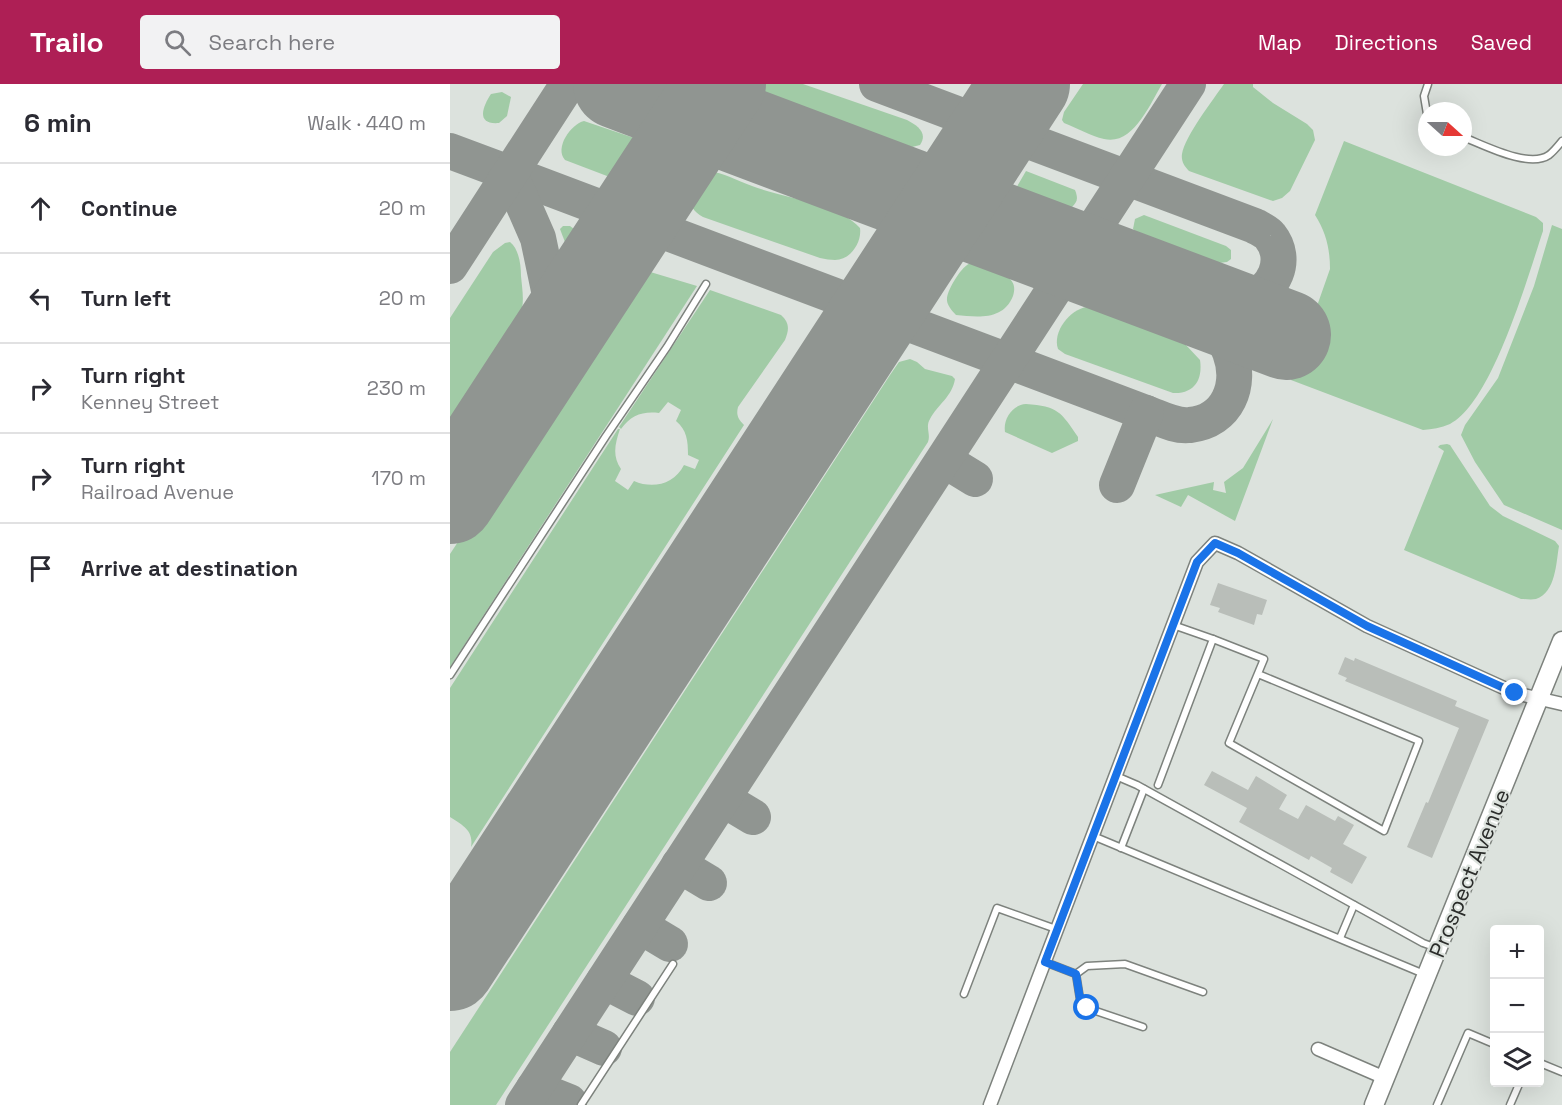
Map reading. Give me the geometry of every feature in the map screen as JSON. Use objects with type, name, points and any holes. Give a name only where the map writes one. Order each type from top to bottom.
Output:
[{"type":"main road","name":"Prospect Avenue","points":[[1374,1105],[1562,641]]},
{"type":"street","points":[[990,1105],[1197,562],[1215,543],[1238,553],[1367,626],[1515,693],[1562,704]]},
{"type":"street","points":[[1318,1049],[1386,1078]]},
{"type":"lane","points":[[1425,102],[1424,96],[1428,84]]},
{"type":"lane","points":[[1472,140],[1525,160],[1548,156],[1562,141]]},
{"type":"lane","points":[[450,675],[667,347],[706,284]]},
{"type":"lane","points":[[1173,624],[1264,659],[1229,743],[1384,831],[1419,741],[1258,674]]},
{"type":"lane","points":[[1158,785],[1213,639]]},
{"type":"lane","points":[[1115,776],[1144,789],[1423,943],[1439,949]]},
{"type":"lane","points":[[1122,848],[1144,789]]},
{"type":"lane","points":[[1093,836],[1428,975]]},
{"type":"lane","points":[[1340,938],[1354,905]]},
{"type":"lane","points":[[964,994],[997,908],[1057,929]]},
{"type":"lane","points":[[1045,962],[1076,974]]},
{"type":"lane","points":[[581,1105],[673,964]]},
{"type":"lane","points":[[1076,974],[1087,966],[1125,964],[1203,992]]},
{"type":"lane","points":[[1076,974],[1080,999],[1087,1008],[1143,1027]]},
{"type":"lane","points":[[1437,1105],[1468,1033],[1490,1042]]},
{"type":"lane","points":[[1544,1065],[1562,1072]]},
{"type":"lane","points":[[1510,1105],[1518,1087]]},
{"type":"green space","points":[[762,84],[803,84],[907,120],[921,130],[922,141],[920,145],[912,147],[776,100],[764,95],[760,89]]},
{"type":"green space","points":[[1083,84],[1162,84],[1146,112],[1132,130],[1124,136],[1104,139],[1064,123],[1062,120],[1064,112]]},
{"type":"green space","points":[[1224,84],[1253,84],[1253,87],[1273,103],[1313,130],[1315,140],[1290,191],[1282,198],[1273,201],[1189,171],[1183,163],[1182,154],[1188,138]]},
{"type":"green space","points":[[502,92],[511,97],[507,116],[499,123],[486,121],[483,114],[488,99],[491,94]]},
{"type":"green space","points":[[584,121],[640,140],[639,152],[631,164],[619,173],[607,176],[565,160],[562,155],[563,143],[569,131]]},
{"type":"green space","points":[[1344,141],[1536,217],[1543,223],[1543,231],[1518,306],[1494,366],[1465,412],[1450,424],[1423,430],[1291,380],[1330,269],[1327,241],[1315,215]]},
{"type":"green space","points":[[708,171],[839,213],[860,228],[857,244],[846,257],[835,260],[824,259],[703,217],[692,206],[690,193],[696,181]]},
{"type":"green space","points":[[1026,171],[1075,190],[1077,197],[1075,203],[1072,207],[1064,207],[1015,190]]},
{"type":"green space","points":[[1144,215],[1226,246],[1231,250],[1231,259],[1219,263],[1140,235],[1133,229],[1135,219]]},
{"type":"green space","points":[[1552,225],[1562,229],[1562,530],[1504,505],[1475,462],[1461,435],[1465,425],[1498,378],[1534,286]]},
{"type":"green space","points":[[563,226],[570,226],[574,229],[575,247],[571,258],[560,229]]},
{"type":"green space","points":[[510,242],[517,253],[521,267],[523,301],[518,326],[503,361],[450,443],[450,318],[493,252]]},
{"type":"green space","points":[[971,263],[997,271],[1012,281],[1013,296],[1003,310],[989,316],[972,316],[956,315],[950,307],[947,300],[950,289],[960,273]]},
{"type":"green space","points":[[647,271],[697,286],[450,667],[450,554],[614,305],[630,283]]},
{"type":"green space","points":[[710,290],[781,315],[788,327],[785,340],[738,407],[738,417],[744,425],[471,847],[469,832],[450,817],[450,688],[618,429],[620,429],[615,455],[621,469],[615,481],[628,490],[634,481],[655,485],[669,481],[680,472],[684,465],[695,469],[699,460],[688,455],[686,436],[683,428],[676,421],[681,410],[668,402],[659,413],[638,415],[629,420],[621,429],[619,427]]},
{"type":"green space","points":[[1087,307],[1185,344],[1200,360],[1200,374],[1196,384],[1186,391],[1173,393],[1065,354],[1058,349],[1060,329],[1074,312]]},
{"type":"green space","points":[[910,359],[925,369],[952,376],[955,379],[948,396],[929,422],[928,442],[496,1105],[450,1105],[450,1052],[890,375],[899,362]]},
{"type":"green space","points":[[1026,404],[1045,406],[1058,412],[1072,428],[1078,441],[1052,453],[1005,432],[1005,422],[1013,410]]},
{"type":"green space","points":[[1273,419],[1235,521],[1188,495],[1181,507],[1155,495],[1214,482],[1213,490],[1226,493],[1224,482],[1243,468]]},
{"type":"green space","points":[[1450,445],[1490,506],[1503,516],[1555,541],[1559,546],[1554,576],[1548,590],[1543,595],[1536,599],[1521,599],[1404,550],[1444,451],[1438,447]]},
{"type":"building","points":[[1218,583],[1267,600],[1262,615],[1257,614],[1254,625],[1218,612],[1220,608],[1210,605]]},
{"type":"building","points":[[1345,657],[1354,661],[1355,658],[1457,701],[1455,706],[1489,720],[1432,858],[1407,847],[1459,728],[1345,681],[1347,678],[1338,674]]},
{"type":"building","points":[[1212,771],[1248,790],[1256,776],[1287,795],[1279,809],[1298,819],[1306,805],[1335,821],[1338,816],[1354,825],[1343,844],[1367,857],[1352,884],[1330,872],[1332,868],[1311,856],[1309,860],[1239,822],[1247,808],[1204,785]]},
{"type":"taxiway","points":[[450,266],[568,84]]},
{"type":"taxiway","points":[[877,84],[1255,226],[1270,236],[1276,245],[1278,264],[1276,274],[1265,290],[1257,296],[1234,303],[1191,300]]},
{"type":"taxiway","points":[[523,1105],[1188,84]]},
{"type":"taxiway","points":[[450,151],[1179,425],[1190,425],[1214,417],[1223,409],[1233,389],[1233,364],[1223,337],[1191,300]]},
{"type":"taxiway","points":[[510,174],[538,238],[558,333]]},
{"type":"taxiway","points":[[1117,485],[1146,413]]},
{"type":"taxiway","points":[[944,460],[975,479]]},
{"type":"taxiway","points":[[723,799],[753,817]]},
{"type":"taxiway","points":[[679,865],[709,883]]},
{"type":"taxiway","points":[[640,926],[670,944]]},
{"type":"taxiway","points":[[604,981],[637,998]]},
{"type":"taxiway","points":[[570,1033],[604,1048]]},
{"type":"taxiway","points":[[534,1088],[569,1102]]},
{"type":"runway","points":[[618,84],[1286,335]]},
{"type":"runway","points":[[450,499],[721,84]]},
{"type":"runway","points":[[450,966],[1025,84]]},
{"type":"route","points":[[1087,1008],[1080,999],[1076,974],[1045,962],[1197,562],[1215,543],[1238,553],[1367,626],[1515,693]]}]
